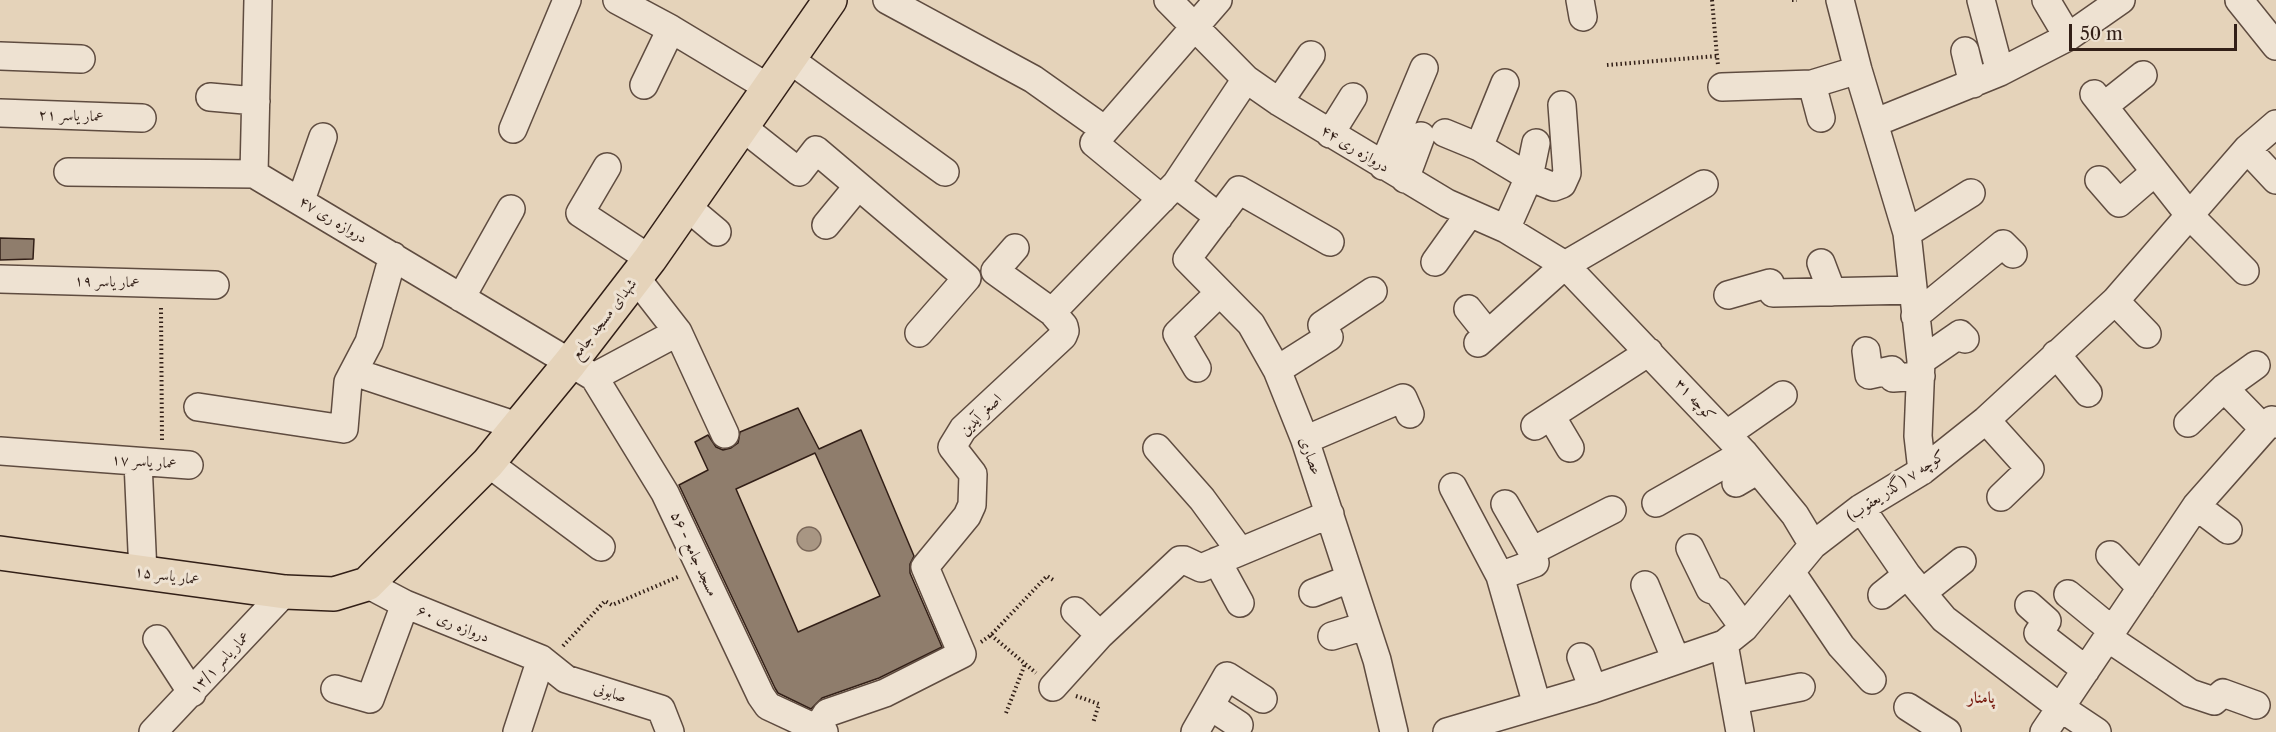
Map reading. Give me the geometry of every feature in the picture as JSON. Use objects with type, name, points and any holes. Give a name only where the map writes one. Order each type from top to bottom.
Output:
[{"type":"main road","name":"شهدای مسجد جامع","points":[[334,594],[367,585],[488,463],[517,426],[582,370],[643,269],[830,0]]},
{"type":"main road","name":"عمار یاسر ۱۵","points":[[0,553],[285,592],[334,594]]},
{"type":"street","points":[[254,174],[258,0]]},
{"type":"street","points":[[513,129],[567,0]]},
{"type":"street","points":[[616,0],[671,29],[769,88]]},
{"type":"street","points":[[886,0],[1033,79],[1099,136],[1169,191],[1218,217],[1239,190],[1330,242]]},
{"type":"street","name":"دروازه ری ۴۴","points":[[1168,0],[1246,79],[1279,102],[1394,172],[1447,202],[1506,229],[1565,265]]},
{"type":"street","points":[[1099,136],[1218,0]]},
{"type":"street","points":[[1840,0],[1858,70],[1907,233],[1921,368],[1918,436],[1922,471]]},
{"type":"street","points":[[1981,0],[2000,72]]},
{"type":"street","points":[[2046,0],[2068,37]]},
{"type":"street","points":[[1874,123],[1931,88],[1972,84],[2000,72],[2068,37],[2121,0]]},
{"type":"street","points":[[2239,0],[2271,30]]},
{"type":"street","points":[[644,85],[671,29]]},
{"type":"street","points":[[1965,51],[1972,84]]},
{"type":"street","points":[[1279,102],[1311,55]]},
{"type":"street","points":[[0,56],[81,59]]},
{"type":"street","points":[[789,59],[945,172]]},
{"type":"street","points":[[1394,172],[1424,68]]},
{"type":"street","points":[[1722,87],[1812,84],[1858,70]]},
{"type":"street","points":[[2143,75],[2099,100],[2190,216],[2245,271]]},
{"type":"street","points":[[1015,248],[994,271],[1052,312],[1169,191],[1246,79]]},
{"type":"street","points":[[1479,147],[1505,84]]},
{"type":"street","points":[[1812,84],[1821,118]]},
{"type":"street","points":[[210,97],[256,101]]},
{"type":"street","points":[[1330,134],[1353,97]]},
{"type":"street","points":[[1394,172],[1433,134],[1479,147],[1529,177],[1554,187],[1562,184],[1567,173],[1562,105]]},
{"type":"street","name":"عمار یاسر ۲۱","points":[[0,113],[142,118]]},
{"type":"street","name":"کوچه ۷ (گذر یعقوب)","points":[[1734,636],[1813,545],[1861,508],[1922,471],[1986,420],[2115,301],[2247,149],[2276,124]]},
{"type":"street","points":[[741,126],[799,172],[816,150],[967,278],[919,333]]},
{"type":"street","points":[[301,200],[323,137]]},
{"type":"street","points":[[1506,229],[1529,177],[1536,143]]},
{"type":"street","points":[[2247,149],[2276,180]]},
{"type":"street","points":[[607,167],[580,213],[643,269],[678,332],[725,434]]},
{"type":"street","name":"دروازه ری ۴۷","points":[[68,172],[254,174],[582,370]]},
{"type":"street","points":[[2099,180],[2119,203],[2155,172]]},
{"type":"street","points":[[1468,309],[1483,339],[1565,265],[1704,184]]},
{"type":"street","points":[[826,225],[858,186]]},
{"type":"street","points":[[1907,233],[1971,193]]},
{"type":"street","points":[[686,206],[717,232]]},
{"type":"street","points":[[460,298],[511,209]]},
{"type":"street","points":[[1435,262],[1470,213]]},
{"type":"street","name":"عصاری","points":[[1218,217],[1187,260],[1251,324],[1277,370],[1305,440],[1330,514],[1349,579],[1377,660],[1394,732]]},
{"type":"street","points":[[1728,295],[1770,283],[1773,293],[1832,292],[1914,303],[2003,244],[2013,254]]},
{"type":"street","points":[[198,407],[344,429],[348,382],[369,342],[393,256]]},
{"type":"street","points":[[1821,263],[1832,292]]},
{"type":"street","name":"کوچه ۳۱","points":[[1565,265],[1649,351],[1741,460],[1795,515],[1813,545]]},
{"type":"street","name":"عمار یاسر ۱۹","points":[[0,279],[215,285]]},
{"type":"street","points":[[1277,370],[1329,337],[1322,325],[1373,291]]},
{"type":"street","points":[[1197,368],[1177,334],[1219,293]]},
{"type":"street","points":[[2115,301],[2147,334]]},
{"type":"street","name":"اصغر آیدین","points":[[962,654],[925,567],[967,516],[972,506],[973,474],[952,447],[963,429],[1063,336],[1064,326],[1052,312]]},
{"type":"street","points":[[582,370],[678,332]]},
{"type":"street","points":[[1866,351],[1869,375],[1892,370],[1893,378],[1921,368],[1960,334],[1965,339]]},
{"type":"street","points":[[1570,448],[1543,421],[1649,351]]},
{"type":"street","points":[[2056,354],[2088,393]]},
{"type":"street","points":[[2188,423],[2224,388],[2256,365]]},
{"type":"street","name":"۵۶ - مسجد جامع","points":[[582,370],[665,493],[761,696],[768,706],[818,731]]},
{"type":"street","points":[[354,372],[517,426]]},
{"type":"street","points":[[2044,732],[2196,506],[2271,424],[2224,388]]},
{"type":"street","points":[[1656,503],[1741,460],[1783,395]]},
{"type":"street","points":[[1305,440],[1403,398],[1410,414]]},
{"type":"street","points":[[1986,420],[2030,469],[2001,497]]},
{"type":"street","points":[[1157,448],[1202,499],[1229,556],[1240,603]]},
{"type":"street","name":"عمار یاسر ۱۷","points":[[0,451],[163,463]]},
{"type":"street","points":[[143,573],[163,463]]},
{"type":"street","points":[[488,463],[601,547]]},
{"type":"street","points":[[1453,487],[1500,576],[1538,705]]},
{"type":"street","points":[[1500,576],[1535,562],[1532,551],[1505,504]]},
{"type":"street","points":[[2196,506],[2228,530]]},
{"type":"street","points":[[1861,508],[1915,584],[1944,619],[2061,708],[2097,732]]},
{"type":"street","points":[[1532,551],[1612,510]]},
{"type":"street","points":[[1053,687],[1100,635],[1180,560],[1201,568],[1330,514]]},
{"type":"street","points":[[1690,549],[1710,590],[1718,592],[1734,636],[1736,700],[1740,732]]},
{"type":"street","points":[[2110,555],[2141,588]]},
{"type":"street","points":[[1882,595],[1915,584],[1962,561]]},
{"type":"street","points":[[1791,572],[1841,646],[1872,680]]},
{"type":"street","points":[[1313,593],[1349,579]]},
{"type":"street","name":"دروازه ری ۶۰","points":[[367,585],[405,604],[541,659]]},
{"type":"street","points":[[1645,585],[1676,660]]},
{"type":"street","name":"عمار یاسر ۱۳/۱","points":[[153,732],[285,592]]},
{"type":"street","points":[[2068,594],[2110,634],[2190,693],[2214,701],[2223,693],[2256,705]]},
{"type":"street","points":[[335,689],[370,699],[405,604]]},
{"type":"street","points":[[2029,605],[2047,621],[2038,633],[2086,670]]},
{"type":"street","points":[[1075,611],[1100,635]]},
{"type":"street","points":[[1332,636],[1365,626]]},
{"type":"street","points":[[1447,732],[1492,728],[1538,705],[1593,689],[1676,660],[1734,636]]},
{"type":"street","points":[[157,639],[192,693]]},
{"type":"street","points":[[818,731],[827,713],[885,693],[962,654]]},
{"type":"street","points":[[1581,657],[1593,689]]},
{"type":"street","points":[[517,732],[541,659]]},
{"type":"street","name":"صابونی","points":[[541,659],[566,679],[661,709],[670,732]]},
{"type":"street","points":[[1195,732],[1227,676],[1263,699]]},
{"type":"street","points":[[1736,700],[1802,687]]},
{"type":"street","points":[[1210,706],[1239,725]]},
{"type":"street","points":[[1908,707],[1947,732]]},
{"type":"path","points":[[1712,0],[1722,87]]},
{"type":"path","points":[[1792,0],[1797,0]]},
{"type":"path","points":[[1607,65],[1717,56]]},
{"type":"path","points":[[161,283],[163,463]]},
{"type":"path","points":[[541,659],[557,654],[605,602],[612,605],[700,568]]},
{"type":"path","points":[[962,654],[991,636],[1047,576],[1055,581]]},
{"type":"path","points":[[1006,713],[1025,664]]},
{"type":"shaded area","points":[[809,527],[818,530],[821,539],[818,548],[809,551],[800,548],[797,539],[800,530]]},
{"type":"building","points":[[0,238],[34,239],[33,259],[0,260]]},
{"type":"building","points":[[798,408],[819,449],[861,430],[914,556],[910,564],[910,573],[942,647],[879,678],[822,698],[811,709],[778,693],[679,485],[708,470],[695,442],[708,435],[716,447],[723,450],[738,443],[740,432]],"holes":[[[815,453],[880,596],[798,632],[736,489]]]},
{"type":"district","name":"پامنار","points":[[1981,698]]}]
